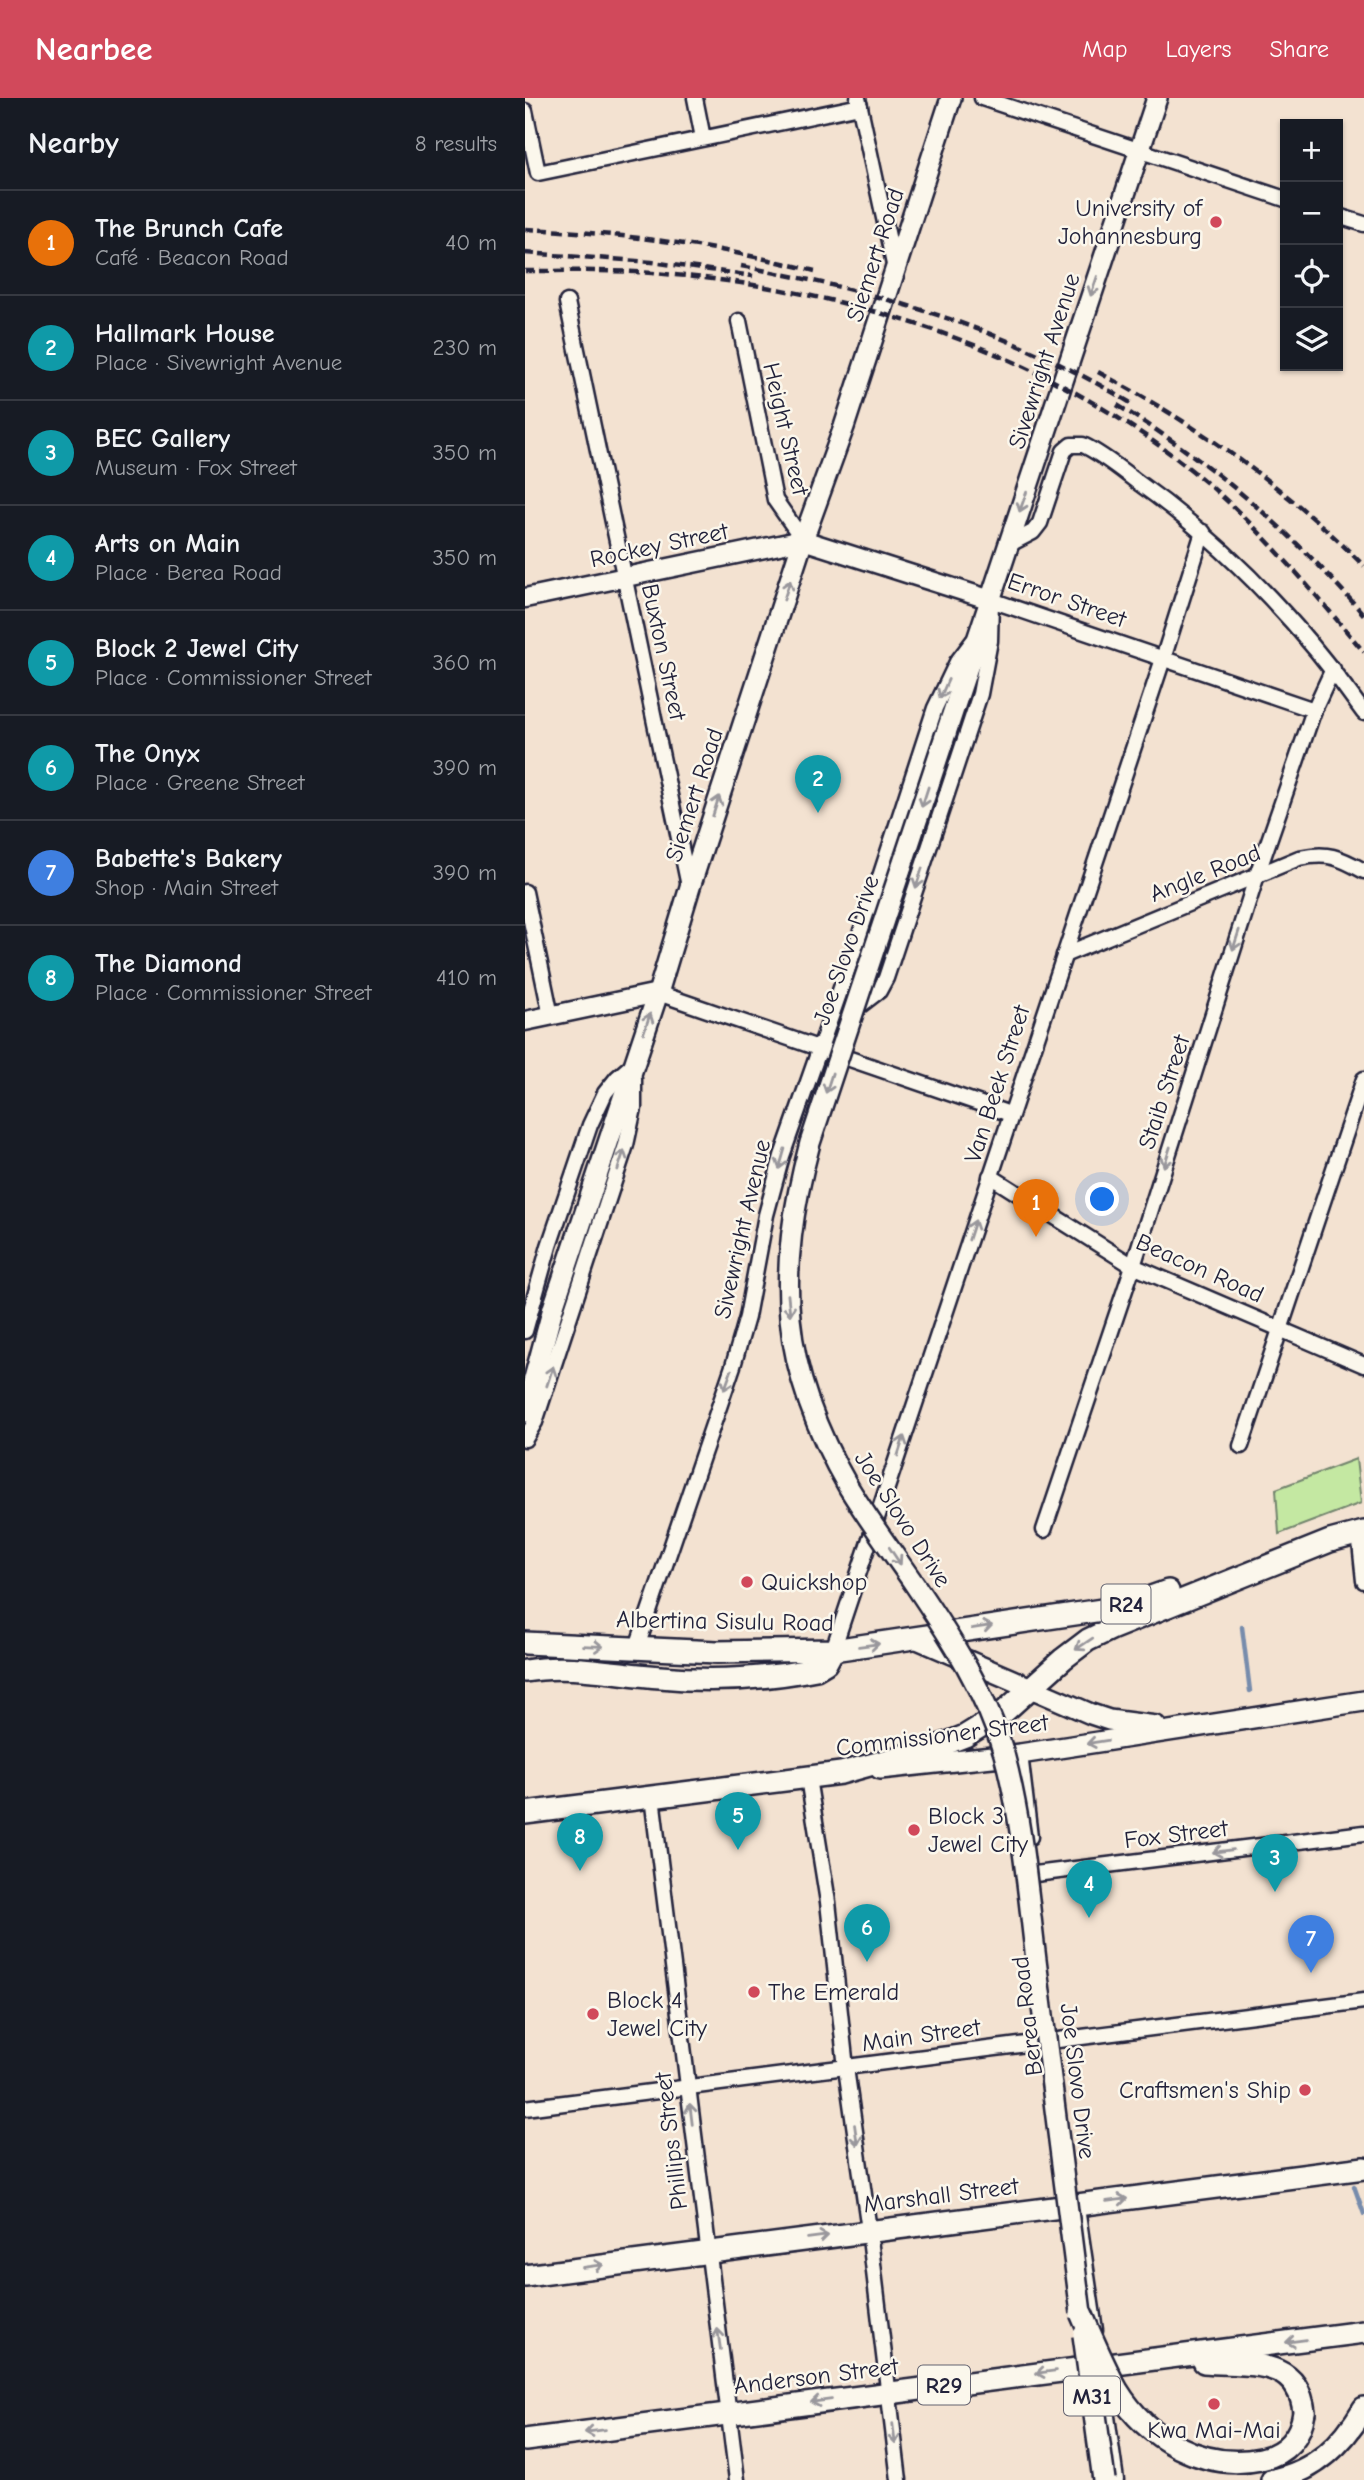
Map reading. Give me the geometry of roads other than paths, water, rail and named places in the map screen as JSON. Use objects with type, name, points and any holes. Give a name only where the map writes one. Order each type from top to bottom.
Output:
[{"type":"main road","name":"Siemert Road","points":[[525,1412],[553,1308],[657,993],[689,887],[803,540],[844,427],[951,98]]},
{"type":"main road","name":"Sivewright Avenue","points":[[991,600],[1006,546],[1041,452],[1157,98]]},
{"type":"main road","name":"Joe Slovo Drive","points":[[991,600],[810,1143],[797,1191],[787,1290],[796,1357],[804,1391],[831,1456],[967,1668],[990,1714],[1003,1753],[1020,1833],[1104,2480]]},
{"type":"main road","name":"Albertina Sisulu Road","points":[[841,1773],[965,1736],[1004,1712],[1088,1640],[1330,1541],[1362,1532]]},
{"type":"main road","name":"Albertina Sisulu Road","points":[[525,1643],[716,1652],[833,1650],[1102,1610],[1137,1602],[1281,1549],[1303,1543],[1330,1541]]},
{"type":"main road","points":[[915,1638],[1109,1720],[1189,1728]]},
{"type":"main road","points":[[525,1671],[549,1668],[703,1679],[809,1670],[826,1663],[833,1650]]},
{"type":"main road","name":"Commissioner Street","points":[[525,1813],[841,1773],[1020,1754],[1364,1701]]},
{"type":"main road","name":"Marshall Street","points":[[525,2276],[1364,2168]]},
{"type":"main road","points":[[1081,2312],[1117,2389],[1132,2410],[1145,2425],[1181,2449],[1225,2462],[1246,2462],[1266,2458],[1290,2445],[1299,2433],[1304,2412],[1299,2388],[1282,2371],[1167,2358]]},
{"type":"main road","name":"Anderson Street","points":[[525,2440],[1364,2332]]},
{"type":"main road","points":[[1272,2480],[1302,2470],[1327,2455],[1345,2437],[1364,2408]]},
{"type":"street","points":[[695,98],[703,138]]},
{"type":"street","points":[[982,98],[1280,197]]},
{"type":"street","points":[[525,111],[538,173],[859,102],[895,271]]},
{"type":"street","points":[[1343,218],[1364,224]]},
{"type":"street","name":"Buxton Street","points":[[567,302],[689,887]]},
{"type":"street","name":"Height Street","points":[[739,321],[775,500],[803,540]]},
{"type":"street","points":[[1006,546],[1033,533],[1040,523],[1060,458],[1066,447],[1076,444],[1091,449],[1203,532],[1291,620],[1333,669],[1364,713]]},
{"type":"street","name":"Van Beek Street","points":[[833,1650],[1203,532]]},
{"type":"street","name":"Rockey Street","points":[[525,598],[803,540]]},
{"type":"street","name":"Error Street","points":[[803,540],[991,600],[1314,710]]},
{"type":"street","points":[[829,1028],[874,995],[886,978],[980,694],[990,641],[991,600]]},
{"type":"street","name":"Sivewright Avenue","points":[[637,1647],[733,1366],[747,1317],[766,1214],[796,1112],[829,1028],[935,708],[957,662],[980,632]]},
{"type":"street","name":"Staib Street","points":[[1044,1530],[1257,875],[1314,710],[1333,669]]},
{"type":"street","name":"Angle Road","points":[[1064,955],[1299,858],[1324,854],[1335,856],[1364,872]]},
{"type":"street","points":[[525,892],[551,1016]]},
{"type":"street","points":[[525,1021],[657,993],[1010,1114]]},
{"type":"street","name":"Siemert Road","points":[[525,1331],[549,1246],[590,1125],[605,1093],[632,1065]]},
{"type":"street","name":"Siemert Road","points":[[525,1439],[535,1422],[626,1145],[634,1108],[635,1084],[632,1065]]},
{"type":"street","points":[[1241,1446],[1364,1079]]},
{"type":"street","name":"Beacon Road","points":[[990,1176],[1132,1266],[1364,1365]]},
{"type":"street","points":[[1362,1532],[1364,1581]]},
{"type":"street","name":"Berea Road","points":[[1020,1754],[1053,2040],[1116,2480]]},
{"type":"street","points":[[808,1778],[828,1902],[846,2068],[869,2230],[899,2480]]},
{"type":"street","name":"Phillips Street","points":[[652,1797],[737,2480]]},
{"type":"street","name":"Fox Street","points":[[1035,1874],[1364,1833]]},
{"type":"street","name":"Main Street","points":[[525,2108],[1364,2001]]},
{"type":"waterway","points":[[1242,1627],[1250,1691]]},
{"type":"waterway","points":[[1354,2186],[1364,2214]]},
{"type":"railway","points":[[525,229],[671,242],[743,254],[815,271]]},
{"type":"railway","points":[[525,253],[652,262],[753,276]]},
{"type":"railway","points":[[741,266],[844,288],[944,317],[1041,355],[1134,405]]},
{"type":"railway","points":[[525,271],[652,273],[723,280],[794,292],[865,309],[933,330],[1001,356],[1065,387],[1127,423],[1185,465],[1257,530],[1364,652]]},
{"type":"railway","points":[[1098,372],[1170,413],[1239,459],[1303,510],[1364,566]]},
{"type":"railway","points":[[1117,405],[1185,450],[1249,500],[1308,554],[1364,615]]},
{"type":"place","name":"University of Johannesburg","points":[[1216,222]]},
{"type":"place","name":"Hallmark House","points":[[818,813]]},
{"type":"place","name":"The Brunch Cafe","points":[[1036,1237]]},
{"type":"place","name":"Quickshop","points":[[747,1582]]},
{"type":"place","name":"Block 3 Jewel City","points":[[914,1830]]},
{"type":"place","name":"Block 2 Jewel City","points":[[738,1850]]},
{"type":"place","name":"The Diamond","points":[[580,1871]]},
{"type":"place","name":"BEC Gallery","points":[[1275,1892]]},
{"type":"place","name":"Arts on Main","points":[[1089,1918]]},
{"type":"place","name":"The Onyx","points":[[867,1962]]},
{"type":"place","name":"Babette's Bakery","points":[[1311,1973]]},
{"type":"place","name":"The Emerald","points":[[754,1992]]},
{"type":"place","name":"Block 4 Jewel City","points":[[593,2014]]},
{"type":"place","name":"Craftsmen's Ship","points":[[1305,2090]]},
{"type":"place","name":"Kwa Mai-Mai","points":[[1214,2404]]}]
